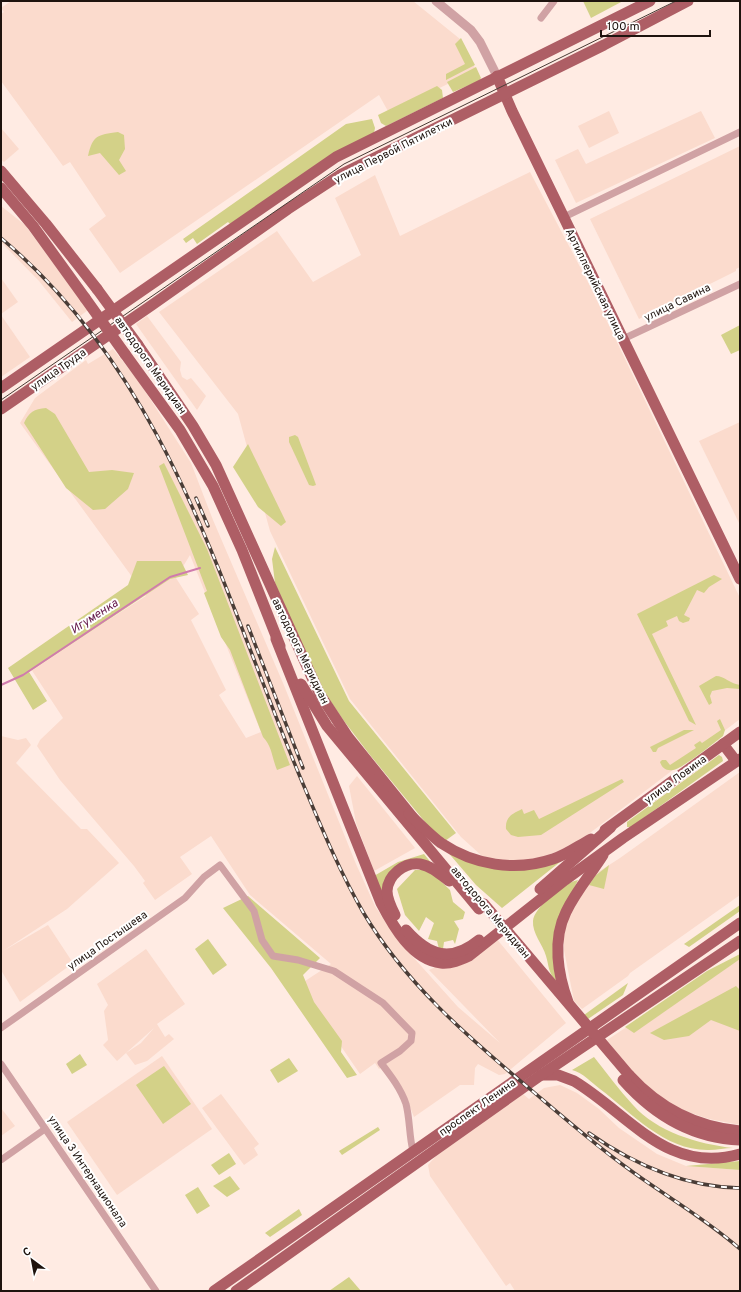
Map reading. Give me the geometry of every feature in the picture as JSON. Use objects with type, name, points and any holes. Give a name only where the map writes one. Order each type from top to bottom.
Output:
[{"type":"main road","name":"улица Первой Пятилетки","points":[[106,316],[336,157],[650,1]]},
{"type":"main road","name":"улица Первой Пятилетки","points":[[116,330],[327,183],[688,1]]},
{"type":"main road","name":"Артиллерийская улица","points":[[497,76],[509,106],[740,580]]},
{"type":"main road","name":"автодорога Меридиан","points":[[1,172],[46,224],[97,289],[138,345],[193,426],[216,465],[319,693],[348,736],[482,906],[648,1105],[683,1127],[717,1137],[740,1140]]},
{"type":"main road","name":"автодорога Меридиан","points":[[1,188],[33,226],[180,430],[213,486],[242,550],[276,639],[310,700],[327,726],[570,1006],[626,1078],[652,1097],[681,1115],[706,1125],[740,1131]]},
{"type":"main road","name":"улица Труда","points":[[1,388],[106,316]]},
{"type":"main road","name":"улица Труда","points":[[1,409],[116,330]]},
{"type":"main road","points":[[276,639],[381,903],[390,921],[401,935],[421,955],[442,963],[455,962],[469,956],[539,898],[608,848],[738,760],[723,744]]},
{"type":"main road","name":"улица Ловина","points":[[614,825],[740,732]]},
{"type":"main road","points":[[409,814],[441,843],[461,854],[482,862],[506,866],[533,864],[554,859],[614,825]]},
{"type":"main road","points":[[482,906],[428,867],[419,864],[408,865],[400,869],[389,882],[387,891],[389,903],[394,914],[407,931],[425,948],[442,954],[450,954],[470,946],[569,866],[614,825]]},
{"type":"main road","points":[[614,825],[623,838]]},
{"type":"main road","points":[[570,1006],[560,976],[558,944],[565,913],[581,885],[608,848]]},
{"type":"main road","name":"проспект Ленина","points":[[214,1291],[740,923]]},
{"type":"main road","name":"проспект Ленина","points":[[236,1291],[541,1075],[740,941]]},
{"type":"main road","points":[[724,953],[740,947]]},
{"type":"main road","points":[[541,1075],[558,1075],[574,1081],[657,1144],[674,1152],[709,1158],[740,1154]]},
{"type":"main road","points":[[413,1151],[418,1163]]},
{"type":"street","name":"Артиллерийская улица","points":[[436,1],[471,30],[480,42],[497,76]]},
{"type":"street","points":[[540,18],[554,1]]},
{"type":"street","points":[[564,217],[740,132]]},
{"type":"street","name":"улица Савина","points":[[623,340],[740,284]]},
{"type":"street","name":"улица Постышева","points":[[1,1028],[185,898],[204,877],[220,864],[254,911],[262,940],[273,956],[298,960],[334,971],[383,1003],[412,1032],[411,1041],[400,1051],[381,1063],[397,1084],[406,1104],[409,1136],[413,1151]]},
{"type":"street","name":"улица 3 Интернационала","points":[[1,1064],[156,1291]]},
{"type":"street","points":[[1,1160],[45,1129]]},
{"type":"shaded area","points":[[11,1],[413,1],[460,39],[476,70],[389,113],[379,95],[120,273],[89,229],[106,216],[70,162],[63,166],[1,81],[1,14],[4,12],[1,8]]},
{"type":"shaded area","points":[[583,1],[623,1],[591,18]]},
{"type":"shaded area","points":[[461,38],[475,65],[446,80],[446,74],[465,64],[455,44]]},
{"type":"shaded area","points":[[476,67],[481,78],[479,81],[453,92],[447,82]]},
{"type":"shaded area","points":[[437,86],[442,90],[443,98],[386,126],[381,123],[378,115]]},
{"type":"shaded area","points":[[609,111],[619,133],[589,148],[578,126]]},
{"type":"shaded area","points":[[701,111],[715,138],[576,203],[555,160],[578,149],[586,164]]},
{"type":"shaded area","points":[[372,119],[375,128],[374,133],[230,224],[228,222],[197,244],[193,238],[186,243],[183,239],[346,124]]},
{"type":"shaded area","points":[[1,128],[19,149],[4,162],[1,160]]},
{"type":"shaded area","points":[[118,132],[124,135],[125,149],[119,160],[126,171],[119,175],[100,153],[88,156],[92,144],[97,137]]},
{"type":"shaded area","points":[[740,146],[740,267],[736,269],[736,271],[639,319],[590,219]]},
{"type":"shaded area","points":[[530,172],[589,284],[740,598],[740,719],[582,839],[556,852],[539,858],[522,861],[501,861],[482,856],[461,837],[350,699],[270,531],[238,414],[159,312],[277,231],[313,282],[361,255],[335,198],[375,175],[400,236]]},
{"type":"shaded area","points":[[1,206],[25,225],[88,310],[72,322],[39,281],[1,242]]},
{"type":"shaded area","points":[[1,278],[18,302],[1,314]]},
{"type":"shaded area","points":[[1,315],[30,357],[1,377]]},
{"type":"shaded area","points":[[147,316],[181,362],[180,370],[182,377],[187,380],[191,378],[206,396],[197,410],[136,324]]},
{"type":"shaded area","points":[[740,325],[740,350],[731,354],[721,335]]},
{"type":"shaded area","points":[[113,349],[138,380],[191,463],[213,520],[283,683],[356,864],[375,906],[396,938],[458,1007],[500,1043],[429,970],[496,938],[566,1023],[505,1074],[499,1075],[478,1064],[475,1068],[474,1085],[460,1085],[414,1117],[404,1092],[385,1064],[379,1069],[375,1063],[360,1074],[299,985],[331,964],[250,895],[211,836],[180,857],[192,874],[155,900],[143,883],[145,881],[134,866],[60,780],[37,746],[40,740],[63,718],[31,669],[146,596],[20,423],[35,398],[86,360],[88,364]],"holes":[[[190,555],[261,732],[246,738],[219,695],[226,690],[191,620],[199,614],[176,578]]]},
{"type":"shaded area","points":[[46,408],[55,414],[89,472],[112,470],[134,473],[128,489],[105,509],[93,510],[66,488],[24,423],[32,412],[38,409]]},
{"type":"shaded area","points":[[740,422],[740,525],[699,441]]},
{"type":"shaded area","points":[[295,435],[298,437],[316,485],[309,485],[289,442],[289,437]]},
{"type":"shaded area","points":[[248,444],[286,522],[281,526],[258,507],[233,467]]},
{"type":"shaded area","points":[[164,463],[207,549],[290,765],[277,770],[270,748],[263,737],[230,650],[221,637],[204,593],[207,591],[159,466]]},
{"type":"shaded area","points":[[275,547],[349,701],[456,833],[445,841],[430,828],[370,755],[344,721],[321,687],[275,583],[272,559]]},
{"type":"shaded area","points":[[137,561],[181,561],[188,575],[170,579],[29,672],[47,701],[33,710],[8,668],[128,585]]},
{"type":"shaded area","points":[[714,575],[722,579],[709,587],[704,593],[697,590],[684,615],[690,618],[689,621],[683,623],[679,621],[677,616],[666,621],[668,626],[652,634],[696,725],[689,721],[637,614]]},
{"type":"shaded area","points":[[716,676],[740,685],[740,689],[727,688],[712,691],[710,696],[712,703],[709,705],[699,686]]},
{"type":"shaded area","points":[[720,719],[725,730],[723,736],[677,769],[668,770],[662,766],[660,762],[662,760],[666,760],[670,765],[696,748],[694,745],[700,741],[702,743],[721,730],[717,721]]},
{"type":"shaded area","points":[[684,730],[694,730],[658,748],[656,752],[653,752],[650,747]]},
{"type":"shaded area","points":[[1,736],[18,740],[26,738],[31,745],[16,763],[81,829],[87,829],[119,863],[67,909],[3,951],[48,925],[73,963],[20,1002],[1,970]]},
{"type":"shaded area","points":[[719,755],[722,757],[723,761],[631,827],[627,827],[627,822]]},
{"type":"shaded area","points":[[740,772],[740,895],[582,1009],[574,1001],[564,950],[564,935],[565,926],[589,878],[620,858]]},
{"type":"shaded area","points":[[357,776],[415,848],[374,871],[356,823],[349,786]]},
{"type":"shaded area","points":[[622,779],[624,782],[541,835],[518,837],[511,835],[506,829],[508,819],[512,814],[522,809],[524,814],[534,810],[539,819]]},
{"type":"shaded area","points":[[446,850],[471,863],[565,858],[502,908],[476,885]]},
{"type":"shaded area","points":[[424,854],[432,864],[406,861],[384,901],[374,876],[398,862]]},
{"type":"shaded area","points":[[609,865],[604,889],[589,885],[595,876]]},
{"type":"shaded area","points":[[415,870],[429,870],[450,890],[453,902],[465,912],[463,919],[454,921],[459,929],[455,944],[453,940],[444,942],[443,949],[439,949],[437,941],[428,939],[434,923],[426,917],[419,931],[405,915],[397,889]]},
{"type":"shaded area","points":[[578,880],[559,919],[556,981],[550,972],[545,952],[534,930],[533,921],[535,915],[544,902],[558,890]]},
{"type":"shaded area","points":[[248,896],[320,958],[303,975],[314,1002],[342,1041],[341,1052],[357,1075],[347,1078],[271,968],[223,908]]},
{"type":"shaded area","points":[[740,905],[740,911],[689,947],[684,944]]},
{"type":"shaded area","points":[[208,939],[227,965],[213,975],[195,949]]},
{"type":"shaded area","points":[[146,949],[185,1004],[157,1024],[165,1037],[169,1034],[174,1039],[147,1061],[135,1065],[126,1053],[141,1043],[154,1028],[117,1061],[103,1045],[108,1040],[104,1011],[108,1005],[97,984]]},
{"type":"shaded area","points":[[740,954],[740,959],[634,1033],[625,1027],[707,971]]},
{"type":"shaded area","points":[[740,955],[740,1125],[709,1119],[685,1111],[658,1096],[637,1079],[607,1040],[707,974]]},
{"type":"shaded area","points":[[628,983],[623,995],[588,1019],[584,1015]]},
{"type":"shaded area","points":[[736,986],[740,990],[740,1031],[711,1020],[689,1036],[664,1040],[650,1033]]},
{"type":"shaded area","points":[[80,1054],[87,1065],[72,1074],[66,1064]]},
{"type":"shaded area","points":[[162,1056],[212,1129],[117,1195],[67,1122]]},
{"type":"shaded area","points":[[594,1057],[633,1105],[654,1123],[692,1140],[733,1148],[709,1150],[693,1149],[678,1144],[650,1129],[587,1078],[572,1070]]},
{"type":"shaded area","points":[[289,1058],[298,1071],[278,1083],[270,1070]]},
{"type":"shaded area","points":[[164,1066],[191,1104],[163,1124],[136,1085]]},
{"type":"shaded area","points":[[560,1085],[577,1093],[599,1109],[619,1128],[657,1154],[686,1166],[740,1170],[740,1291],[515,1291],[510,1283],[506,1286],[430,1176],[428,1165],[436,1156],[523,1094],[529,1099],[544,1088]]},
{"type":"shaded area","points":[[221,1094],[259,1144],[254,1148],[258,1155],[244,1165],[202,1108]]},
{"type":"shaded area","points":[[1,1108],[15,1126],[1,1136]]},
{"type":"shaded area","points":[[378,1127],[380,1130],[342,1155],[339,1151]]},
{"type":"shaded area","points":[[229,1153],[236,1164],[219,1175],[211,1165]]},
{"type":"shaded area","points":[[740,1161],[740,1170],[686,1166]]},
{"type":"shaded area","points":[[230,1176],[240,1189],[227,1197],[213,1186]]},
{"type":"shaded area","points":[[198,1187],[210,1206],[197,1214],[185,1195]]},
{"type":"shaded area","points":[[299,1209],[302,1215],[270,1237],[265,1233]]},
{"type":"shaded area","points":[[349,1277],[361,1291],[329,1291]]},
{"type":"waterway","name":"Игуменка","points":[[1,685],[23,675],[170,577],[200,568]]},
{"type":"tram line","points":[[1,400],[344,164],[676,1]]},
{"type":"railway","points":[[1,238],[58,293],[106,353],[147,417],[182,485],[213,555],[269,700],[328,843],[363,912],[380,938],[398,962],[439,1008],[507,1069],[604,1151],[714,1228],[740,1249]]},
{"type":"railway","points":[[196,498],[208,526]]},
{"type":"railway","points":[[248,626],[303,768]]},
{"type":"railway","points":[[589,1133],[623,1155],[660,1172],[699,1183],[720,1187],[740,1188]]}]
